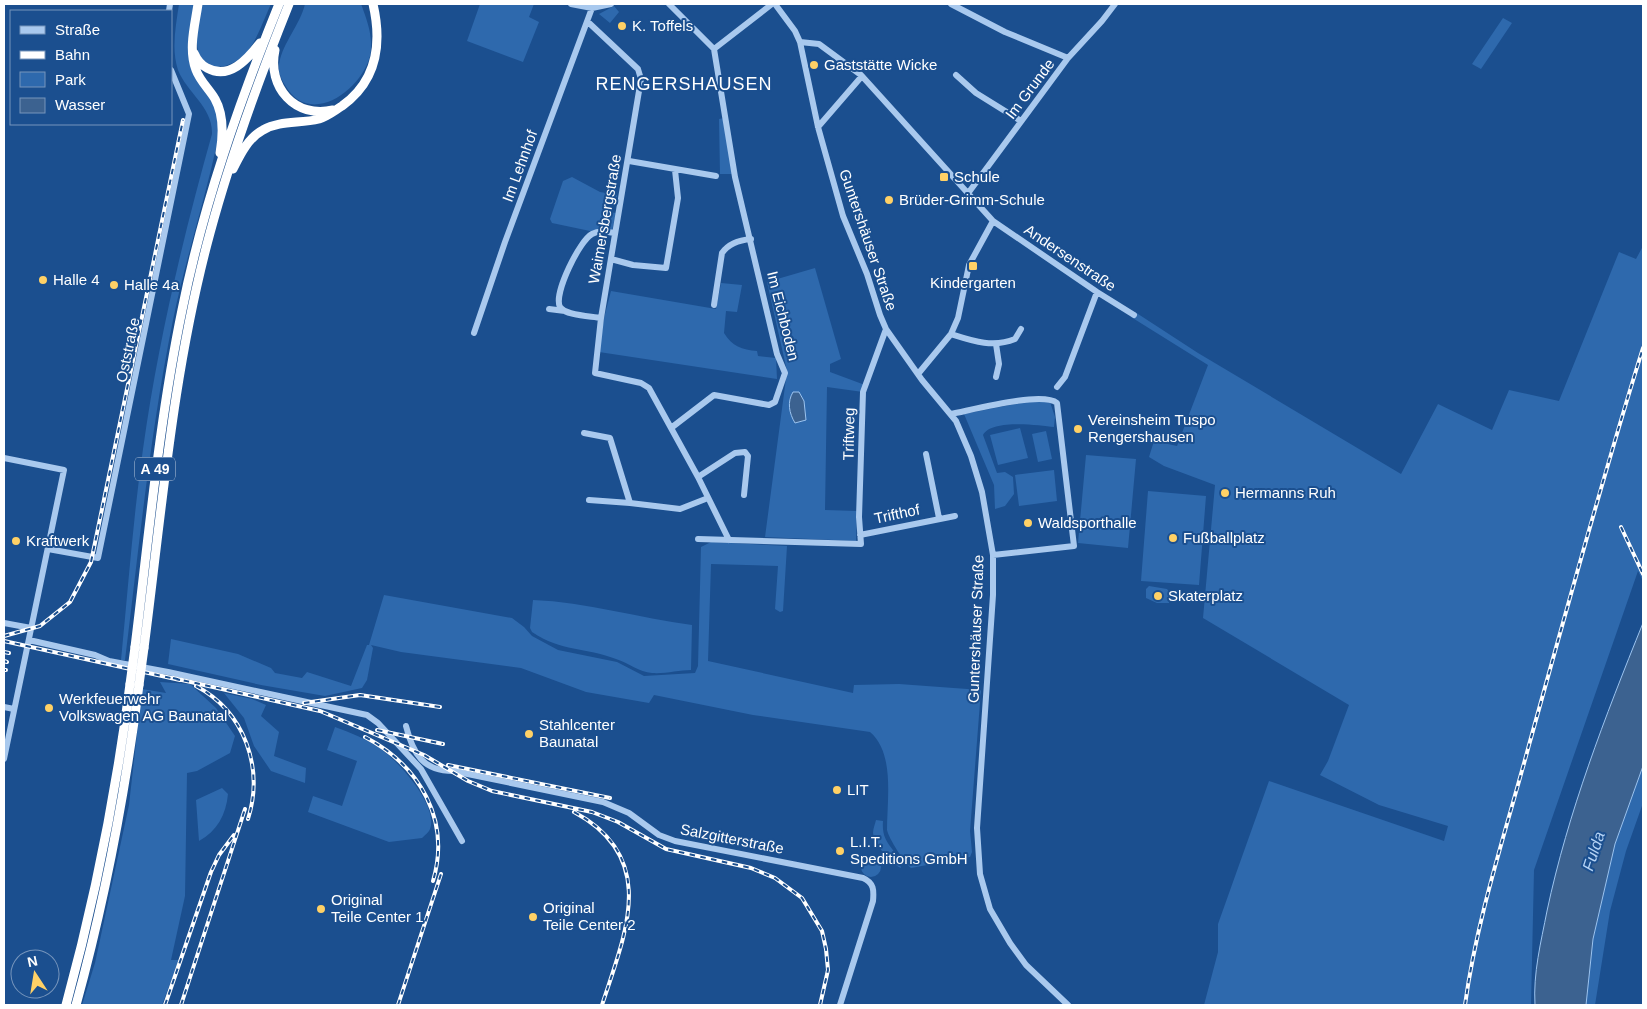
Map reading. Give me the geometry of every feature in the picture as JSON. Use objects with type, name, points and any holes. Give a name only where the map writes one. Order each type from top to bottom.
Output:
[{"type":"highway","points":[[198,4],[193,49],[196,71],[216,100],[220,112],[221,148],[215,183]]},
{"type":"highway","name":"A 49","points":[[76,1005],[112,863],[124,796],[139,647],[148,525],[166,393],[184,301],[215,183],[238,111],[279,4]]},
{"type":"highway","name":"A 49","points":[[139,647],[176,393],[201,271],[222,192],[255,92],[289,4]]},
{"type":"highway","points":[[222,192],[243,151],[258,133],[280,124],[318,119],[340,107],[359,91],[372,70],[378,38],[375,14],[371,4]]},
{"type":"highway","points":[[284,18],[273,62],[275,78],[282,93],[293,104],[308,110],[324,112],[340,107]]},
{"type":"highway","points":[[193,49],[199,62],[205,67],[216,71],[228,71],[244,61],[267,33]]},
{"type":"highway","name":"A 49","points":[[66,1005],[102,862],[122,745],[135,685]]},
{"type":"street","points":[[571,4],[592,8],[611,4]]},
{"type":"street","points":[[669,4],[714,49],[773,4]]},
{"type":"street","name":"Guntershäuser Straße","points":[[773,4],[795,31],[800,42],[818,127],[844,216],[886,329],[918,374],[951,414],[971,456],[982,492],[993,555],[993,595],[977,828],[980,874],[990,909],[1010,944],[1026,965],[1068,1005]]},
{"type":"street","points":[[951,4],[1005,32],[1068,58]]},
{"type":"street","name":"Im Grunde","points":[[969,192],[1068,58],[1102,21],[1114,4]]},
{"type":"street","name":"Im Lehnhof","points":[[474,333],[505,242],[592,8]]},
{"type":"street","name":"Waimersbergstraße","points":[[588,22],[638,69],[641,79],[629,161],[601,318],[596,373],[641,383],[649,388],[671,428]]},
{"type":"street","name":"Andersenstraße","points":[[800,42],[819,44],[862,76],[969,192],[993,221],[1134,315]]},
{"type":"street","name":"Im Eichboden","points":[[671,428],[714,395],[769,405],[775,402],[784,373],[777,354],[735,177],[714,49]]},
{"type":"street","name":"Oststraße","points":[[48,549],[98,558],[189,114],[172,72]]},
{"type":"street","points":[[956,75],[976,94],[1021,121]]},
{"type":"street","points":[[818,127],[862,76]]},
{"type":"street","points":[[629,161],[716,176]]},
{"type":"street","points":[[611,259],[633,265],[666,268],[678,198],[675,170]]},
{"type":"street","points":[[918,374],[951,334],[958,318],[969,265],[993,221]]},
{"type":"street","points":[[565,312],[560,306],[559,300],[564,277],[584,240],[600,231],[616,233]]},
{"type":"street","points":[[714,305],[722,253],[727,246],[751,239]]},
{"type":"street","points":[[1057,387],[1065,377],[1097,292]]},
{"type":"street","points":[[549,309],[601,318]]},
{"type":"street","name":"Triftweg","points":[[729,540],[861,544],[863,392],[886,329]]},
{"type":"street","points":[[951,334],[977,342],[996,344],[1016,339],[1021,329]]},
{"type":"street","points":[[996,344],[999,364],[996,376]]},
{"type":"street","points":[[951,414],[1033,398],[1050,399],[1057,403],[1074,546],[993,555]]},
{"type":"street","points":[[671,428],[729,540],[698,539]]},
{"type":"street","points":[[584,433],[610,438],[630,503]]},
{"type":"street","points":[[698,477],[735,454],[745,452],[748,456],[744,495]]},
{"type":"street","name":"Trifthof","points":[[926,454],[939,518]]},
{"type":"street","points":[[4,458],[64,470],[4,759]]},
{"type":"street","points":[[589,500],[680,509],[708,498]]},
{"type":"street","name":"Trifthof","points":[[860,535],[955,516]]},
{"type":"street","points":[[4,623],[32,628]]},
{"type":"street","points":[[29,640],[95,655],[109,661],[168,672],[367,716],[378,723],[424,773],[462,841]]},
{"type":"street","points":[[4,707],[14,709]]},
{"type":"street","name":"Salzgitterstraße","points":[[406,726],[413,749],[428,766],[436,770],[453,771],[603,802],[629,813],[659,835],[675,841],[863,878],[869,881],[873,886],[873,901],[840,1005]]},
{"type":"green space","points":[[179,4],[195,4],[189,42],[214,104],[219,123],[217,144],[178,298],[165,362],[146,490],[125,660],[121,660],[136,502],[149,409],[172,290],[212,134],[211,124],[204,108],[187,86],[178,70],[175,54],[175,37]]},
{"type":"green space","points":[[202,4],[271,4],[247,52],[229,65],[215,67],[203,61],[199,54],[197,29]]},
{"type":"green space","points":[[305,4],[361,4],[368,23],[370,36],[370,56],[365,69],[345,92],[333,100],[320,104],[307,104],[295,98],[284,83],[279,70],[284,48],[303,12]]},
{"type":"green space","points":[[480,4],[534,4],[529,17],[539,22],[523,62],[467,41]]},
{"type":"green space","points":[[614,6],[619,12],[610,23],[599,14]]},
{"type":"green space","points":[[1503,18],[1512,23],[1481,69],[1472,64]]},
{"type":"green space","points":[[724,118],[733,174],[720,174],[719,119]]},
{"type":"green space","points":[[572,177],[600,192],[617,195],[617,198],[612,197],[609,212],[616,213],[612,231],[590,231],[552,223],[550,219],[563,181]]},
{"type":"green space","points":[[1643,246],[1643,581],[1638,571],[1534,870],[1531,1005],[1204,1005],[1218,952],[1218,924],[1269,781],[1444,841],[1448,826],[1379,805],[1320,775],[1328,761],[1349,705],[1203,618],[1215,485],[1164,466],[1149,457],[1154,441],[1177,446],[1208,365],[1131,317],[1135,312],[1198,353],[1401,474],[1438,404],[1492,430],[1509,390],[1559,401],[1619,252],[1636,259]]},
{"type":"green space","points":[[815,268],[841,359],[830,364],[830,372],[865,385],[863,392],[827,387],[825,510],[857,511],[856,541],[765,537],[787,371],[767,282]]},
{"type":"green space","points":[[721,283],[742,285],[737,312],[726,311],[724,333],[738,347],[757,351],[758,356],[776,358],[777,379],[599,352],[604,318],[611,291],[716,309]]},
{"type":"green space","points":[[1031,401],[1050,402],[1055,417],[1054,427],[1027,424],[1005,425],[988,430],[983,435],[997,473],[1005,472],[1013,477],[1014,494],[1005,506],[995,509],[994,485],[964,414]]},
{"type":"green space","points":[[1020,428],[1028,458],[998,465],[990,435]]},
{"type":"green space","points":[[1046,431],[1052,459],[1038,462],[1032,434]]},
{"type":"green space","points":[[1086,455],[1136,459],[1128,548],[1078,543]]},
{"type":"green space","points":[[1054,470],[1057,501],[1019,506],[1015,475]]},
{"type":"green space","name":"Fußballplatz","points":[[1148,491],[1206,496],[1199,585],[1141,581]]},
{"type":"green space","points":[[711,542],[787,546],[783,611],[780,612],[775,609],[778,566],[711,564],[708,661],[853,693],[854,685],[899,684],[981,690],[970,831],[972,852],[970,857],[911,868],[905,861],[888,834],[888,778],[886,764],[878,741],[870,732],[753,715],[654,695],[649,703],[586,692],[521,668],[401,652],[371,645],[373,648],[367,680],[362,688],[325,696],[261,685],[168,664],[171,639],[238,654],[271,668],[275,673],[302,678],[307,672],[351,686],[367,645],[369,645],[384,595],[512,618],[532,636],[558,650],[617,662],[644,676],[695,673],[698,666],[701,547]]},
{"type":"green space","name":"Skaterplatz","points":[[1149,586],[1167,589],[1170,593],[1169,603],[1157,603],[1146,598],[1146,589]]},
{"type":"green space","points":[[533,600],[593,607],[692,625],[691,670],[652,673],[605,655],[553,643],[532,632],[530,628]]},
{"type":"green space","points":[[160,682],[190,684],[216,708],[235,736],[230,753],[197,771],[187,773],[185,896],[171,960],[179,960],[162,1005],[82,1005],[95,963],[129,805],[142,689],[166,693]]},
{"type":"green space","points":[[224,693],[252,699],[266,705],[261,716],[279,732],[274,756],[306,768],[305,783],[271,771],[254,746],[244,718]]},
{"type":"green space","points":[[335,727],[365,739],[381,749],[397,763],[415,785],[429,808],[431,819],[429,830],[422,838],[389,842],[308,812],[313,796],[342,806],[357,761],[327,750]]},
{"type":"green space","points":[[1643,766],[1643,803],[1626,851],[1610,911],[1595,1005],[1586,1005],[1593,939],[1615,844]]},
{"type":"green space","points":[[222,788],[228,794],[220,822],[199,841],[196,800]]},
{"type":"green space","points":[[876,820],[883,821],[884,836],[896,855],[901,868],[888,858],[874,838],[873,833]]},
{"type":"green space","points":[[871,857],[878,860],[881,867],[878,874],[871,877],[864,874],[861,867],[864,860]]},
{"type":"water","points":[[793,392],[799,392],[804,401],[806,420],[795,423],[790,408]]},
{"type":"water","name":"Fulda","points":[[1643,623],[1643,766],[1615,844],[1593,939],[1586,1005],[1535,1005],[1536,969],[1540,946],[1566,837],[1601,729]]},
{"type":"railway","points":[[4,636],[40,626],[70,602],[91,562],[183,120]]},
{"type":"railway","points":[[1465,1005],[1484,907],[1584,546],[1643,348]]},
{"type":"railway","points":[[1621,527],[1643,574]]},
{"type":"railway","points":[[4,641],[180,680]]},
{"type":"railway","points":[[4,652],[9,653]]},
{"type":"railway","points":[[173,678],[320,711],[424,755],[468,781],[492,791],[592,812],[618,822],[666,849],[751,868],[775,878],[802,898],[822,931],[828,970],[820,1005]]},
{"type":"railway","points":[[196,686],[213,697],[227,711],[238,726],[246,743],[254,780],[248,819]]},
{"type":"railway","points":[[304,703],[360,695],[440,707]]},
{"type":"railway","points":[[377,730],[443,744]]},
{"type":"railway","points":[[365,737],[401,763],[415,779],[426,797],[434,816],[438,837],[438,858],[433,881]]},
{"type":"railway","points":[[448,765],[610,798]]},
{"type":"railway","points":[[181,1005],[245,809]]},
{"type":"railway","points":[[574,812],[601,831],[618,852],[627,875],[629,899],[626,925],[602,1005]]},
{"type":"railway","points":[[165,1005],[211,872],[219,855],[234,835]]},
{"type":"railway","points":[[398,1005],[441,874]]},
{"type":"place","name":"K. Toffels","points":[[622,26]]},
{"type":"place","name":"Gaststätte Wicke","points":[[814,65]]},
{"type":"place","name":"Schule","points":[[944,177]]},
{"type":"place","name":"Brüder-Grimm-Schule","points":[[889,200]]},
{"type":"place","name":"Kindergarten","points":[[973,266]]},
{"type":"place","name":"Halle 4","points":[[43,280]]},
{"type":"place","name":"Halle 4a","points":[[114,285]]},
{"type":"place","name":"Vereinsheim Tuspo Rengershausen","points":[[1078,429]]},
{"type":"place","name":"Hermanns Ruh","points":[[1225,493]]},
{"type":"place","name":"Waldsporthalle","points":[[1028,523]]},
{"type":"place","name":"Fußballplatz","points":[[1173,538]]},
{"type":"place","name":"Kraftwerk","points":[[16,541]]},
{"type":"place","name":"Skaterplatz","points":[[1158,596]]},
{"type":"place","name":"Werkfeuerwehr Volkswagen AG Baunatal","points":[[49,708]]},
{"type":"place","name":"Stahlcenter Baunatal","points":[[529,734]]},
{"type":"place","name":"LIT","points":[[837,790]]},
{"type":"place","name":"L.I.T. Speditions GmbH","points":[[840,851]]},
{"type":"place","name":"Original Teile Center 1","points":[[321,909]]},
{"type":"place","name":"Original Teile Center 2","points":[[533,917]]},
{"type":"district","name":"RENGERSHAUSEN","points":[[684,84]]}]
